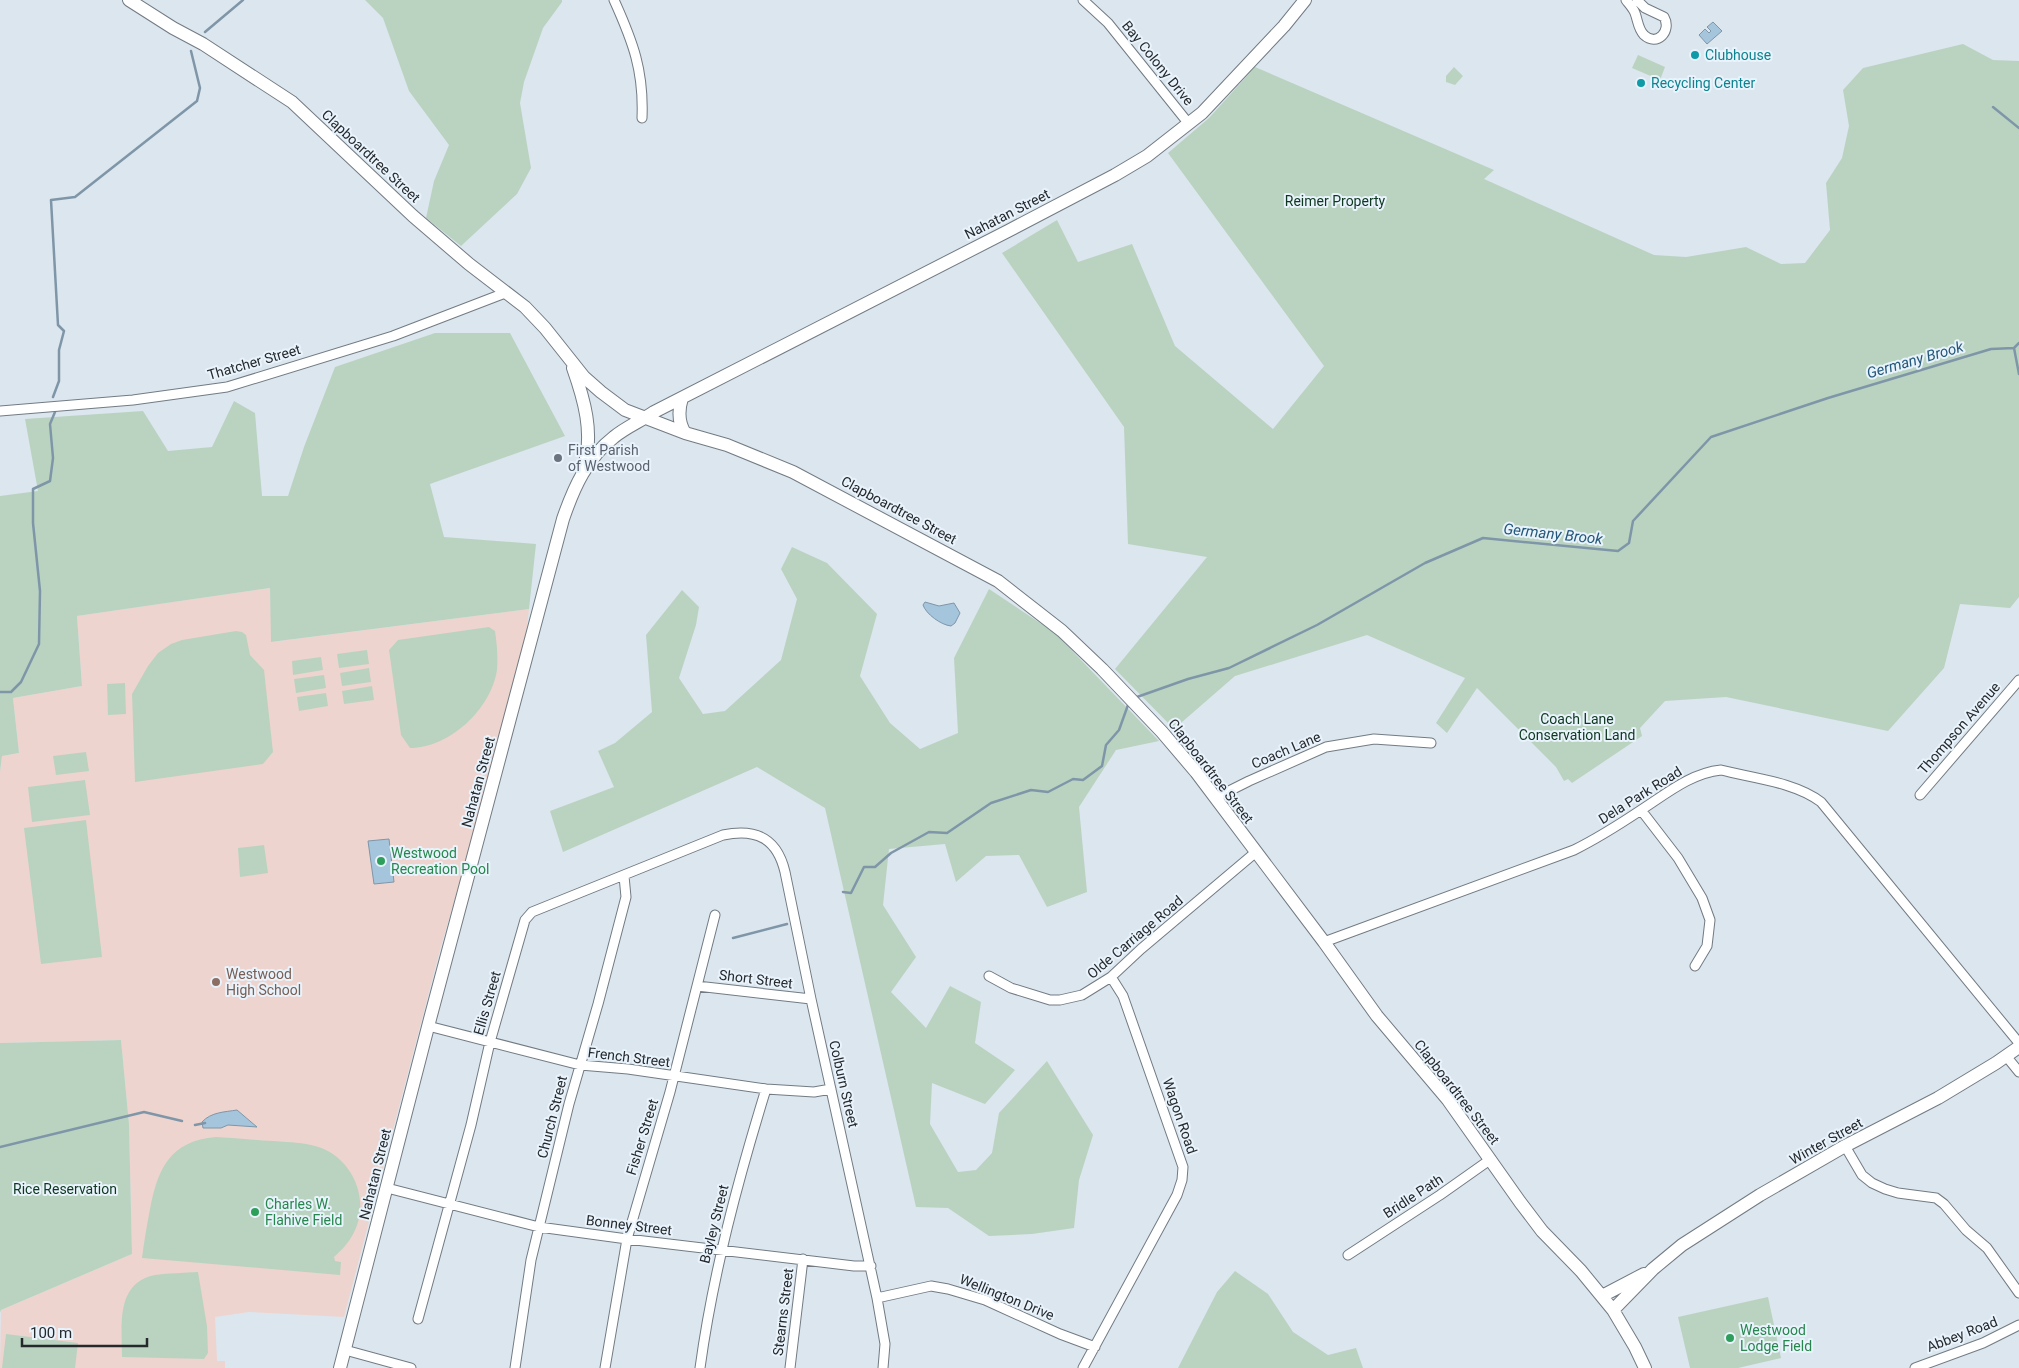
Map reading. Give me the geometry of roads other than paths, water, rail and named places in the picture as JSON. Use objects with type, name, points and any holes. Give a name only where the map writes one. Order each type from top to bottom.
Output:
[{"type":"main road","name":"Clapboardtree Street","points":[[130,0],[292,102],[413,216],[505,293],[525,307],[584,376],[612,402],[644,419],[727,446],[793,472],[998,581],[1062,631],[1102,669],[1162,732],[1196,772],[1324,942],[1376,1016],[1420,1065],[1491,1159],[1542,1231],[1613,1310],[1645,1368]]},
{"type":"main road","name":"Nahatan Street","points":[[340,1368],[428,1026],[559,533],[570,498],[582,473],[598,452],[614,437],[644,419],[1116,175],[1147,156],[1202,113],[1284,26],[1305,0]]},
{"type":"main road","name":"Clapboardtree Street","points":[[570,360],[586,408],[588,446],[582,473]]},
{"type":"main road","points":[[682,398],[679,418],[685,433]]},
{"type":"main road","name":"Winter Street","points":[[1613,1310],[1653,1269],[1682,1245],[1740,1208],[1845,1146],[1938,1098],[2019,1047]]},
{"type":"main road","name":"Winter Street","points":[[1602,1296],[1653,1269]]},
{"type":"street","points":[[614,0],[636,54],[643,94],[642,118]]},
{"type":"street","name":"Bay Colony Drive","points":[[1083,0],[1108,23],[1189,124]]},
{"type":"street","points":[[1626,0],[1634,11],[1642,32],[1648,38],[1662,37],[1667,30],[1666,21],[1661,14],[1641,5],[1637,0]]},
{"type":"street","name":"Thatcher Street","points":[[0,411],[132,400],[227,387],[393,336],[505,293]]},
{"type":"street","name":"Thompson Avenue","points":[[1920,795],[2019,680]]},
{"type":"street","name":"Coach Lane","points":[[1215,798],[1326,747],[1374,740],[1431,743]]},
{"type":"street","name":"Dela Park Road","points":[[1324,942],[1574,850],[1594,840],[1666,793],[1698,776],[1721,770],[1810,794],[1821,802],[2019,1043]]},
{"type":"street","points":[[1640,810],[1678,858],[1702,898],[1710,920],[1707,946],[1696,966]]},
{"type":"street","name":"Ellis Street","points":[[418,1319],[471,1125],[490,1042],[525,920],[532,912],[723,835],[739,832]]},
{"type":"street","name":"Colburn Street","points":[[739,832],[754,834],[766,839],[782,859],[877,1298],[885,1344],[882,1368]]},
{"type":"street","name":"Olde Carriage Road","points":[[989,976],[1011,988],[1050,1000],[1060,1000],[1082,995],[1111,977],[1141,949],[1256,852]]},
{"type":"street","name":"Church Street","points":[[515,1368],[531,1260],[580,1065],[626,897],[624,876]]},
{"type":"street","name":"Fisher Street","points":[[605,1368],[626,1239],[670,1092],[715,915]]},
{"type":"street","name":"Wagon Road","points":[[1083,1368],[1177,1195],[1182,1180],[1183,1167],[1123,996],[1111,977]]},
{"type":"street","name":"Short Street","points":[[697,986],[811,999]]},
{"type":"street","name":"French Street","points":[[428,1026],[580,1065],[628,1069],[766,1088],[814,1092],[831,1089]]},
{"type":"street","points":[[2006,1056],[2019,1072]]},
{"type":"street","name":"Bayley Street","points":[[700,1368],[707,1315],[722,1250],[746,1154],[766,1088]]},
{"type":"street","points":[[1845,1146],[1862,1175],[1872,1183],[1898,1193],[1936,1198],[1944,1204],[1966,1230],[1991,1253],[2019,1293]]},
{"type":"street","name":"Bridle Path","points":[[1348,1255],[1440,1196],[1491,1159]]},
{"type":"street","name":"Bonney Street","points":[[387,1188],[539,1227],[854,1266],[870,1266]]},
{"type":"street","name":"Stearns Street","points":[[790,1368],[803,1259]]},
{"type":"street","name":"Wellington Drive","points":[[877,1298],[932,1286],[948,1289],[985,1300],[1095,1347]]},
{"type":"street","name":"Abbey Road","points":[[1915,1368],[1983,1343],[2019,1325]]},
{"type":"street","points":[[345,1350],[411,1368]]},
{"type":"water","points":[[1713,22],[1722,31],[1707,44],[1699,35],[1705,29],[1709,33],[1711,31],[1707,27]]},
{"type":"water","points":[[925,602],[939,606],[954,603],[960,613],[955,623],[951,626],[947,625],[927,612],[923,605]]},
{"type":"water","name":"Westwood Recreation Pool","points":[[389,839],[394,882],[374,884],[368,841]]},
{"type":"water","points":[[237,1110],[257,1127],[228,1125],[221,1128],[203,1128],[202,1122],[210,1116]]},
{"type":"waterway","points":[[205,32],[243,0]]},
{"type":"waterway","points":[[53,397],[59,381],[59,350],[64,331],[58,325],[51,200],[75,197],[197,101],[200,88],[191,51]]},
{"type":"waterway","points":[[1993,107],[2019,128]]},
{"type":"waterway","name":"Germany Brook","points":[[1137,697],[1188,679],[1229,668],[1317,625],[1425,563],[1483,538],[1618,551],[1629,543],[1633,521],[1711,437],[1828,398],[1991,349],[2014,348],[2019,343]]},
{"type":"waterway","points":[[2014,348],[2019,374]]},
{"type":"waterway","points":[[0,692],[11,692],[21,682],[39,644],[40,591],[33,523],[33,489],[50,481],[53,458],[50,424],[55,412]]},
{"type":"waterway","name":"Germany Brook","points":[[843,892],[851,893],[864,867],[875,867],[891,853],[929,832],[947,833],[991,803],[1031,790],[1048,792],[1073,779],[1083,780],[1102,766],[1106,745],[1119,730],[1128,705]]},
{"type":"waterway","name":"Germany Brook","points":[[733,938],[787,924]]},
{"type":"waterway","points":[[0,1147],[144,1112],[182,1121]]},
{"type":"waterway","points":[[195,1125],[205,1123]]},
{"type":"place","name":"Clubhouse","points":[[1695,55]]},
{"type":"place","name":"Recycling Center","points":[[1641,83]]},
{"type":"place","name":"First Parish of Westwood","points":[[558,458]]},
{"type":"place","name":"Westwood Recreation Pool","points":[[381,861]]},
{"type":"place","name":"Westwood High School","points":[[216,982]]},
{"type":"place","name":"Charles W. Flahive Field","points":[[255,1212]]},
{"type":"place","name":"Westwood Lodge Field","points":[[1730,1338]]},
{"type":"park label","name":"Reimer Property","points":[[1335,201]]},
{"type":"park label","name":"Coach Lane Conservation Land","points":[[1577,728]]},
{"type":"park label","name":"Rice Reservation","points":[[65,1189]]}]
